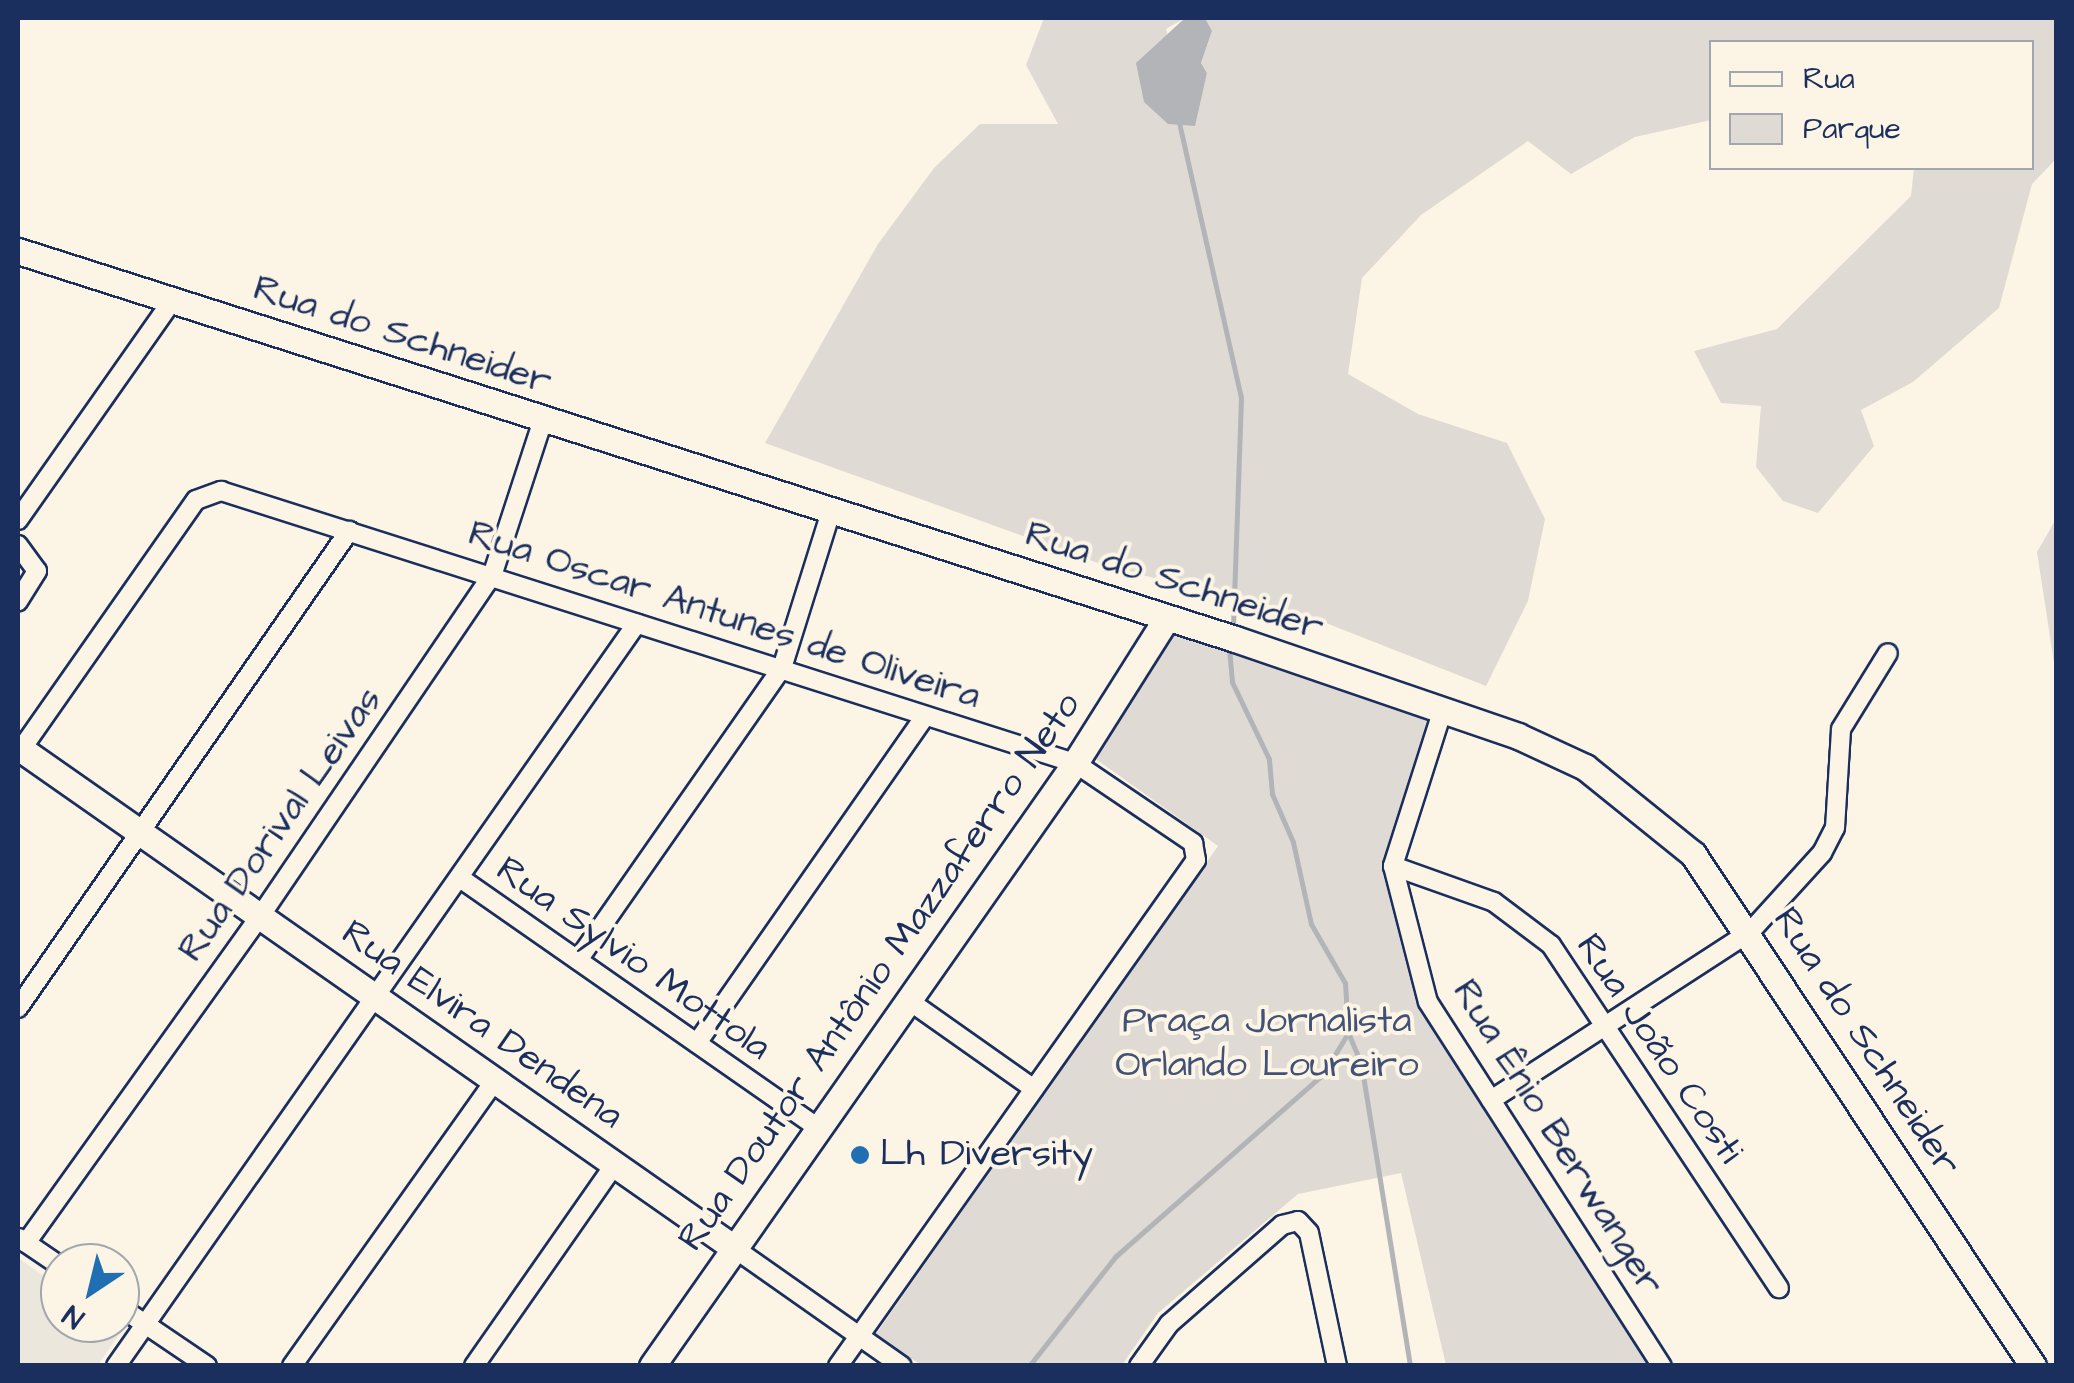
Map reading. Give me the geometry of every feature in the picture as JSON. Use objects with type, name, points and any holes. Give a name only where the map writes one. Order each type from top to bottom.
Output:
[{"type":"street","name":"Rua do Schneider","points":[[18,251],[1229,637],[1443,710],[1585,767],[1638,804],[1693,854],[1750,932],[2033,1366]]},
{"type":"street","points":[[18,520],[172,301]]},
{"type":"street","name":"Rua Dorival Leivas","points":[[22,1240],[261,916],[493,573],[543,420]]},
{"type":"street","name":"Rua Oscar Antunes de Oliveira","points":[[19,750],[206,492],[221,491],[493,573],[1075,763],[1198,851],[1034,1089]]},
{"type":"street","points":[[578,960],[782,668],[832,512]]},
{"type":"street","points":[[18,1008],[349,531]]},
{"type":"street","points":[[18,545],[37,571],[18,602]]},
{"type":"street","name":"Rua Doutor Antônio Mazzaferro Neto","points":[[652,1366],[1075,763],[1166,620]]},
{"type":"street","points":[[116,1366],[637,622]]},
{"type":"street","points":[[1491,1100],[1750,932],[1829,841],[1841,729],[1888,653]]},
{"type":"street","points":[[1393,866],[1443,710]]},
{"type":"street","points":[[696,1043],[925,716]]},
{"type":"street","name":"Rua Elvira Dendena","points":[[19,750],[378,996],[494,1082],[902,1366]]},
{"type":"street","name":"Rua João Costi","points":[[1393,866],[1494,902],[1551,945],[1609,1023],[1779,1288]]},
{"type":"street","name":"Rua Ênio Berwanger","points":[[1393,866],[1428,1002],[1662,1366]]},
{"type":"street","name":"Rua Sylvio Mottola","points":[[460,878],[818,1128]]},
{"type":"street","points":[[838,1366],[1034,1089],[908,1000]]},
{"type":"street","points":[[292,1366],[494,1082]]},
{"type":"street","points":[[474,1366],[614,1165]]},
{"type":"street","points":[[1139,1366],[1169,1324],[1282,1225],[1298,1221],[1309,1233],[1338,1366]]},
{"type":"street","points":[[140,1321],[207,1366]]},
{"type":"shaded area","points":[[1185,18],[1205,18],[1212,31],[1201,63],[1207,73],[1195,126],[1168,124],[1144,102],[1136,63]]},
{"type":"shaded area","points":[[18,1258],[40,1273],[40,1343],[113,1343],[98,1365],[18,1365]]},
{"type":"green space","points":[[1044,18],[1185,18],[1166,29],[1194,126],[1207,73],[1201,63],[1212,31],[1205,18],[2056,18],[2056,159],[2032,184],[1999,308],[1913,382],[1861,410],[1874,446],[1818,513],[1783,501],[1756,467],[1761,406],[1721,403],[1694,351],[1777,329],[1911,196],[1914,170],[2034,170],[2034,40],[1709,40],[1709,120],[1635,137],[1571,174],[1528,141],[1421,215],[1362,278],[1348,374],[1418,414],[1507,443],[1545,519],[1528,601],[1486,686],[1303,614],[1109,567],[765,443],[878,244],[934,168],[980,124],[1058,124],[1026,65]]},
{"type":"green space","points":[[2056,519],[2056,676],[2037,552]]},
{"type":"green space","name":"Praça Jornalista Orlando Loureiro","points":[[1178,629],[1432,714],[1381,866],[1419,1007],[1649,1365],[1446,1365],[1401,1173],[1298,1194],[1158,1313],[1122,1365],[921,1365],[876,1334],[1218,846],[1090,755]]},
{"type":"waterway","points":[[1178,118],[1241,398],[1233,629]]},
{"type":"waterway","points":[[1029,1366],[1116,1256],[1323,1074],[1348,1033],[1345,983],[1311,924],[1293,842],[1272,794],[1269,759],[1232,682],[1229,645]]},
{"type":"waterway","points":[[1349,1035],[1361,1063],[1410,1366]]},
{"type":"place","name":"Lh Diversity","points":[[860,1155]]}]
